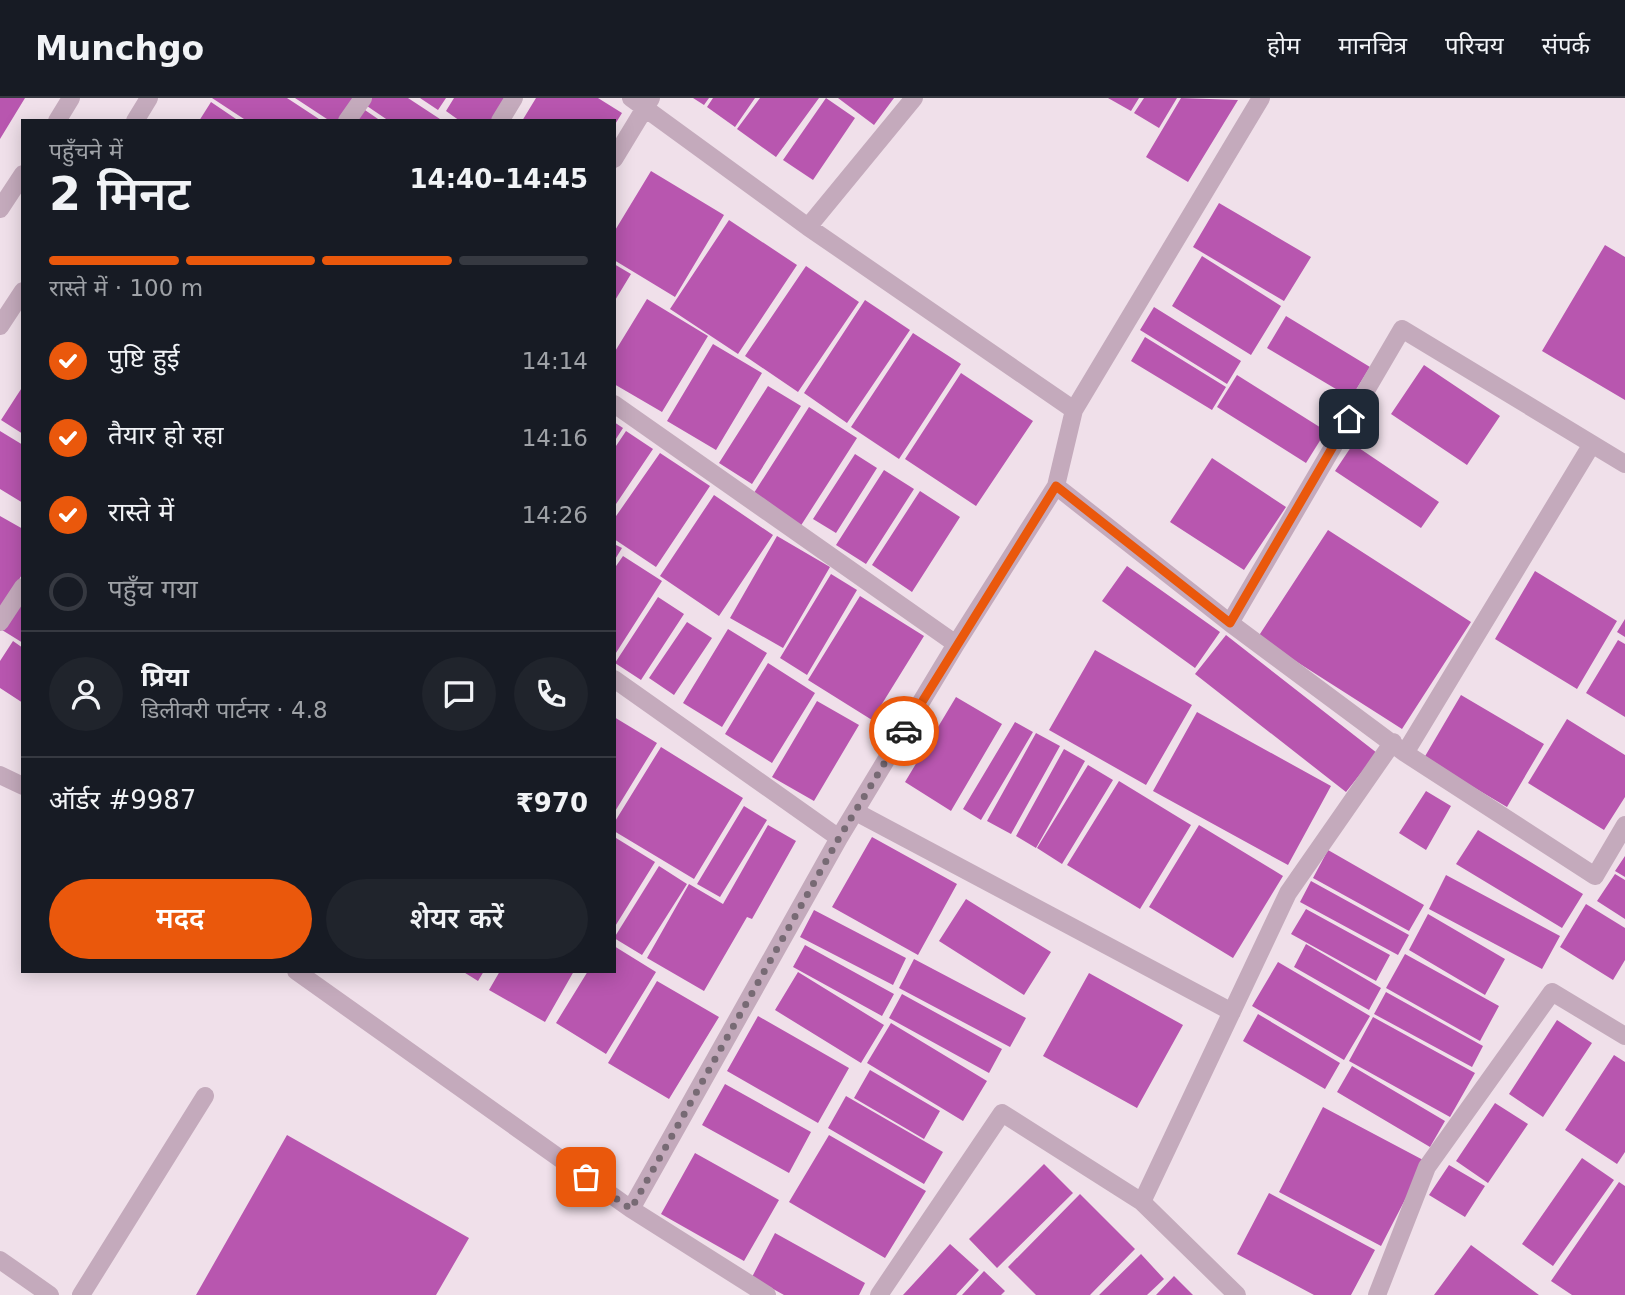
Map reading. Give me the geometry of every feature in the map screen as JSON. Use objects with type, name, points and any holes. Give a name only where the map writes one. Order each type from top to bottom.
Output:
[{"type":"street","points":[[58,119],[71,98]]},
{"type":"street","points":[[136,119],[149,98]]},
{"type":"street","points":[[348,119],[363,98]]},
{"type":"street","points":[[501,119],[514,98]]},
{"type":"street","points":[[808,227],[914,98]]},
{"type":"street","points":[[631,1209],[839,838],[956,644],[1056,486],[1074,410],[1261,98]]},
{"type":"street","points":[[616,155],[642,101],[808,227],[1074,410]]},
{"type":"street","points":[[0,209],[21,177]]},
{"type":"street","points":[[0,326],[21,294]]},
{"type":"street","points":[[1230,623],[1402,329],[1625,464]]},
{"type":"street","points":[[616,405],[956,644]]},
{"type":"street","points":[[1142,1202],[1288,892],[1399,747],[1592,444]]},
{"type":"street","points":[[1056,486],[1230,623],[1399,747],[1595,876],[1625,825]]},
{"type":"street","points":[[0,622],[21,590]]},
{"type":"street","points":[[616,680],[839,838]]},
{"type":"street","points":[[0,775],[21,785]]},
{"type":"street","points":[[856,811],[1232,1012]]},
{"type":"street","points":[[299,973],[631,1209],[767,1295]]},
{"type":"street","points":[[1377,1295],[1427,1167],[1552,992],[1625,1036]]},
{"type":"street","points":[[82,1295],[205,1096]]},
{"type":"street","points":[[880,1295],[1002,1113],[1142,1202],[1237,1295]]},
{"type":"street","points":[[0,1260],[50,1295]]},
{"type":"building","points":[[0,98],[25,98],[0,139]]},
{"type":"building","points":[[212,98],[287,98],[319,119],[244,119]]},
{"type":"building","points":[[295,98],[356,98],[342,119],[327,119]]},
{"type":"building","points":[[372,98],[408,98],[440,119],[386,119],[367,106]]},
{"type":"building","points":[[420,98],[446,98],[438,110]]},
{"type":"building","points":[[454,98],[507,98],[494,119],[457,119],[446,111]]},
{"type":"building","points":[[536,98],[598,98],[622,113],[616,123],[616,119],[523,119]]},
{"type":"building","points":[[693,98],[709,98],[704,105]]},
{"type":"building","points":[[713,98],[755,98],[735,127],[707,107]]},
{"type":"building","points":[[760,98],[819,98],[776,157],[737,129]]},
{"type":"building","points":[[826,98],[855,118],[813,180],[783,160]]},
{"type":"building","points":[[838,98],[894,98],[874,125]]},
{"type":"building","points":[[1108,98],[1139,98],[1131,111]]},
{"type":"building","points":[[1144,98],[1177,98],[1159,128],[1134,113]]},
{"type":"building","points":[[1181,98],[1238,100],[1188,182],[1146,157]]},
{"type":"building","points":[[211,102],[236,119],[200,119]]},
{"type":"building","points":[[362,108],[378,119],[354,119]]},
{"type":"building","points":[[651,171],[724,215],[675,297],[616,261],[616,229]]},
{"type":"building","points":[[1219,203],[1311,257],[1284,301],[1193,247]]},
{"type":"building","points":[[729,220],[797,265],[738,354],[670,309]]},
{"type":"building","points":[[1605,245],[1625,257],[1625,400],[1542,351]]},
{"type":"building","points":[[1202,256],[1281,306],[1251,355],[1172,306]]},
{"type":"building","points":[[616,265],[631,274],[616,299]]},
{"type":"building","points":[[806,266],[859,302],[798,392],[745,356]]},
{"type":"building","points":[[647,299],[708,336],[662,412],[616,385],[616,350]]},
{"type":"building","points":[[865,300],[910,330],[847,423],[804,393]]},
{"type":"building","points":[[1154,307],[1241,361],[1227,384],[1140,330]]},
{"type":"building","points":[[1286,316],[1370,367],[1351,398],[1267,348]]},
{"type":"building","points":[[913,333],[961,364],[899,459],[851,427]]},
{"type":"building","points":[[1145,337],[1226,387],[1212,410],[1131,361]]},
{"type":"building","points":[[713,344],[762,373],[716,450],[667,421]]},
{"type":"building","points":[[1424,365],[1500,416],[1467,465],[1391,414]]},
{"type":"building","points":[[961,373],[1033,421],[976,506],[905,459]]},
{"type":"building","points":[[1237,375],[1326,431],[1306,463],[1217,407]]},
{"type":"building","points":[[768,386],[801,406],[752,484],[719,463]]},
{"type":"building","points":[[21,389],[21,433],[1,420]]},
{"type":"building","points":[[809,407],[857,438],[800,527],[752,496]]},
{"type":"building","points":[[616,423],[623,428],[616,439]]},
{"type":"building","points":[[0,431],[21,444],[21,502],[0,489]]},
{"type":"building","points":[[626,431],[653,449],[616,504],[616,446]]},
{"type":"building","points":[[1353,444],[1439,502],[1421,528],[1335,471]]},
{"type":"building","points":[[660,453],[710,486],[656,567],[616,540],[616,516]]},
{"type":"building","points":[[855,454],[877,468],[836,533],[813,519]]},
{"type":"building","points":[[1212,458],[1286,507],[1244,570],[1170,522]]},
{"type":"building","points":[[884,470],[914,489],[866,564],[836,545]]},
{"type":"building","points":[[920,491],[960,517],[912,592],[872,565]]},
{"type":"building","points":[[714,495],[773,535],[719,616],[660,576]]},
{"type":"building","points":[[0,516],[21,528],[21,576],[0,611]]},
{"type":"building","points":[[1328,530],[1471,622],[1402,729],[1258,637]]},
{"type":"building","points":[[777,536],[830,567],[783,648],[730,618]]},
{"type":"building","points":[[616,545],[622,548],[616,558]]},
{"type":"building","points":[[623,556],[662,581],[616,653],[616,566]]},
{"type":"building","points":[[1127,566],[1220,632],[1195,668],[1102,601]]},
{"type":"building","points":[[1535,571],[1617,621],[1577,689],[1495,639]]},
{"type":"building","points":[[831,574],[857,590],[807,675],[780,658]]},
{"type":"building","points":[[860,596],[924,636],[872,720],[808,680]]},
{"type":"building","points":[[658,597],[684,614],[641,680],[616,661]]},
{"type":"building","points":[[21,600],[21,642],[2,630]]},
{"type":"building","points":[[1625,619],[1625,637],[1617,632]]},
{"type":"building","points":[[687,622],[712,638],[674,695],[649,678]]},
{"type":"building","points":[[728,629],[767,653],[722,727],[683,703]]},
{"type":"building","points":[[1226,635],[1377,753],[1346,792],[1195,674]]},
{"type":"building","points":[[1618,640],[1625,644],[1625,717],[1586,693]]},
{"type":"building","points":[[13,641],[21,647],[21,702],[0,688],[0,661]]},
{"type":"building","points":[[1095,650],[1192,705],[1146,785],[1049,730]]},
{"type":"building","points":[[768,663],[815,693],[772,763],[725,734]]},
{"type":"building","points":[[1461,695],[1544,744],[1507,807],[1424,758]]},
{"type":"building","points":[[956,697],[1002,724],[951,811],[905,782]]},
{"type":"building","points":[[817,701],[859,725],[814,801],[772,777]]},
{"type":"building","points":[[1197,712],[1331,786],[1288,865],[1153,791]]},
{"type":"building","points":[[616,718],[657,743],[616,810]]},
{"type":"building","points":[[1567,719],[1625,755],[1625,797],[1604,830],[1528,783]]},
{"type":"building","points":[[1015,722],[1033,732],[981,820],[963,809]]},
{"type":"building","points":[[1036,733],[1060,746],[1011,834],[987,821]]},
{"type":"building","points":[[661,747],[743,798],[694,879],[616,832],[616,820]]},
{"type":"building","points":[[1064,749],[1085,761],[1036,848],[1016,836]]},
{"type":"building","points":[[1088,765],[1113,780],[1062,864],[1037,848]]},
{"type":"building","points":[[1119,781],[1191,825],[1140,909],[1067,865]]},
{"type":"building","points":[[1426,791],[1451,806],[1426,850],[1399,833]]},
{"type":"building","points":[[744,806],[767,820],[720,897],[697,884]]},
{"type":"building","points":[[768,825],[796,841],[752,919],[747,917],[704,991],[647,958],[689,884],[723,904]]},
{"type":"building","points":[[1199,825],[1283,876],[1233,958],[1149,907]]},
{"type":"building","points":[[1478,830],[1583,894],[1562,928],[1456,864]]},
{"type":"building","points":[[872,837],[957,884],[918,955],[832,907]]},
{"type":"building","points":[[616,838],[655,862],[616,925]]},
{"type":"building","points":[[1328,850],[1424,905],[1409,931],[1313,878]]},
{"type":"building","points":[[1625,856],[1625,877],[1615,871]]},
{"type":"building","points":[[659,866],[687,884],[642,955],[616,939],[616,935]]},
{"type":"building","points":[[1615,874],[1625,880],[1625,919],[1597,901]]},
{"type":"building","points":[[1446,875],[1560,936],[1542,969],[1429,909]]},
{"type":"building","points":[[1311,881],[1409,935],[1398,955],[1300,902]]},
{"type":"building","points":[[966,899],[1051,952],[1024,995],[939,941]]},
{"type":"building","points":[[1586,904],[1625,928],[1625,960],[1613,980],[1560,947]]},
{"type":"building","points":[[1306,909],[1390,955],[1376,981],[1291,934]]},
{"type":"building","points":[[814,910],[906,958],[893,985],[800,937]]},
{"type":"building","points":[[1428,914],[1505,959],[1485,995],[1409,950]]},
{"type":"building","points":[[1306,944],[1381,988],[1369,1010],[1294,967]]},
{"type":"building","points":[[805,945],[894,994],[882,1016],[793,967]]},
{"type":"building","points":[[616,947],[656,972],[606,1054],[556,1023],[587,973],[616,973]]},
{"type":"building","points":[[1405,954],[1499,1006],[1480,1041],[1386,988]]},
{"type":"building","points":[[914,959],[1026,1018],[1010,1047],[899,988]]},
{"type":"building","points":[[1278,962],[1370,1016],[1344,1060],[1252,1006]]},
{"type":"building","points":[[798,972],[884,1025],[861,1063],[775,1010]]},
{"type":"building","points":[[465,973],[483,973],[478,981]]},
{"type":"building","points":[[499,973],[573,973],[545,1022],[489,990]]},
{"type":"building","points":[[1089,973],[1183,1025],[1137,1108],[1043,1056]]},
{"type":"building","points":[[657,981],[719,1017],[669,1099],[608,1063]]},
{"type":"building","points":[[1386,992],[1483,1046],[1472,1067],[1374,1014]]},
{"type":"building","points":[[902,994],[1002,1049],[989,1073],[889,1018]]},
{"type":"building","points":[[1258,1014],[1340,1063],[1325,1089],[1243,1041]]},
{"type":"building","points":[[758,1016],[849,1068],[818,1123],[727,1071]]},
{"type":"building","points":[[1373,1017],[1475,1073],[1450,1117],[1349,1061]]},
{"type":"building","points":[[1557,1020],[1592,1043],[1543,1117],[1509,1094]]},
{"type":"building","points":[[891,1023],[987,1081],[963,1121],[867,1063]]},
{"type":"building","points":[[1614,1055],[1625,1062],[1625,1152],[1617,1164],[1565,1130]]},
{"type":"building","points":[[1352,1066],[1445,1121],[1430,1147],[1337,1092]]},
{"type":"building","points":[[870,1070],[940,1111],[924,1139],[854,1098]]},
{"type":"building","points":[[725,1084],[811,1132],[789,1173],[702,1125]]},
{"type":"building","points":[[846,1096],[943,1152],[924,1184],[828,1128]]},
{"type":"building","points":[[1495,1103],[1528,1124],[1488,1183],[1456,1161]]},
{"type":"building","points":[[1323,1107],[1425,1161],[1381,1246],[1279,1192]]},
{"type":"building","points":[[287,1135],[469,1238],[436,1295],[196,1295]]},
{"type":"building","points":[[829,1135],[926,1191],[885,1258],[789,1202]]},
{"type":"building","points":[[695,1153],[779,1200],[744,1261],[661,1214]]},
{"type":"building","points":[[1582,1158],[1614,1180],[1553,1266],[1522,1244]]},
{"type":"building","points":[[1044,1164],[1073,1193],[997,1268],[969,1239]]},
{"type":"building","points":[[1449,1165],[1485,1186],[1465,1217],[1429,1195]]},
{"type":"building","points":[[1619,1182],[1625,1186],[1625,1295],[1572,1295],[1551,1281]]},
{"type":"building","points":[[1269,1193],[1375,1250],[1351,1295],[1314,1295],[1237,1254]]},
{"type":"building","points":[[1080,1194],[1135,1249],[1090,1295],[1036,1295],[1008,1267]]},
{"type":"building","points":[[775,1233],[865,1283],[859,1295],[784,1295],[752,1277]]},
{"type":"building","points":[[950,1244],[979,1270],[956,1295],[903,1295]]},
{"type":"building","points":[[1471,1245],[1539,1295],[1434,1295]]},
{"type":"building","points":[[1141,1254],[1164,1279],[1147,1295],[1099,1295]]},
{"type":"building","points":[[984,1271],[1005,1291],[1001,1295],[962,1295]]},
{"type":"building","points":[[1174,1276],[1193,1295],[1156,1295]]},
{"type":"way so far","points":[[586,1177],[631,1209],[839,838],[904,731]]},
{"type":"route","points":[[904,731],[1056,486],[1230,623],[1349,419]]}]
